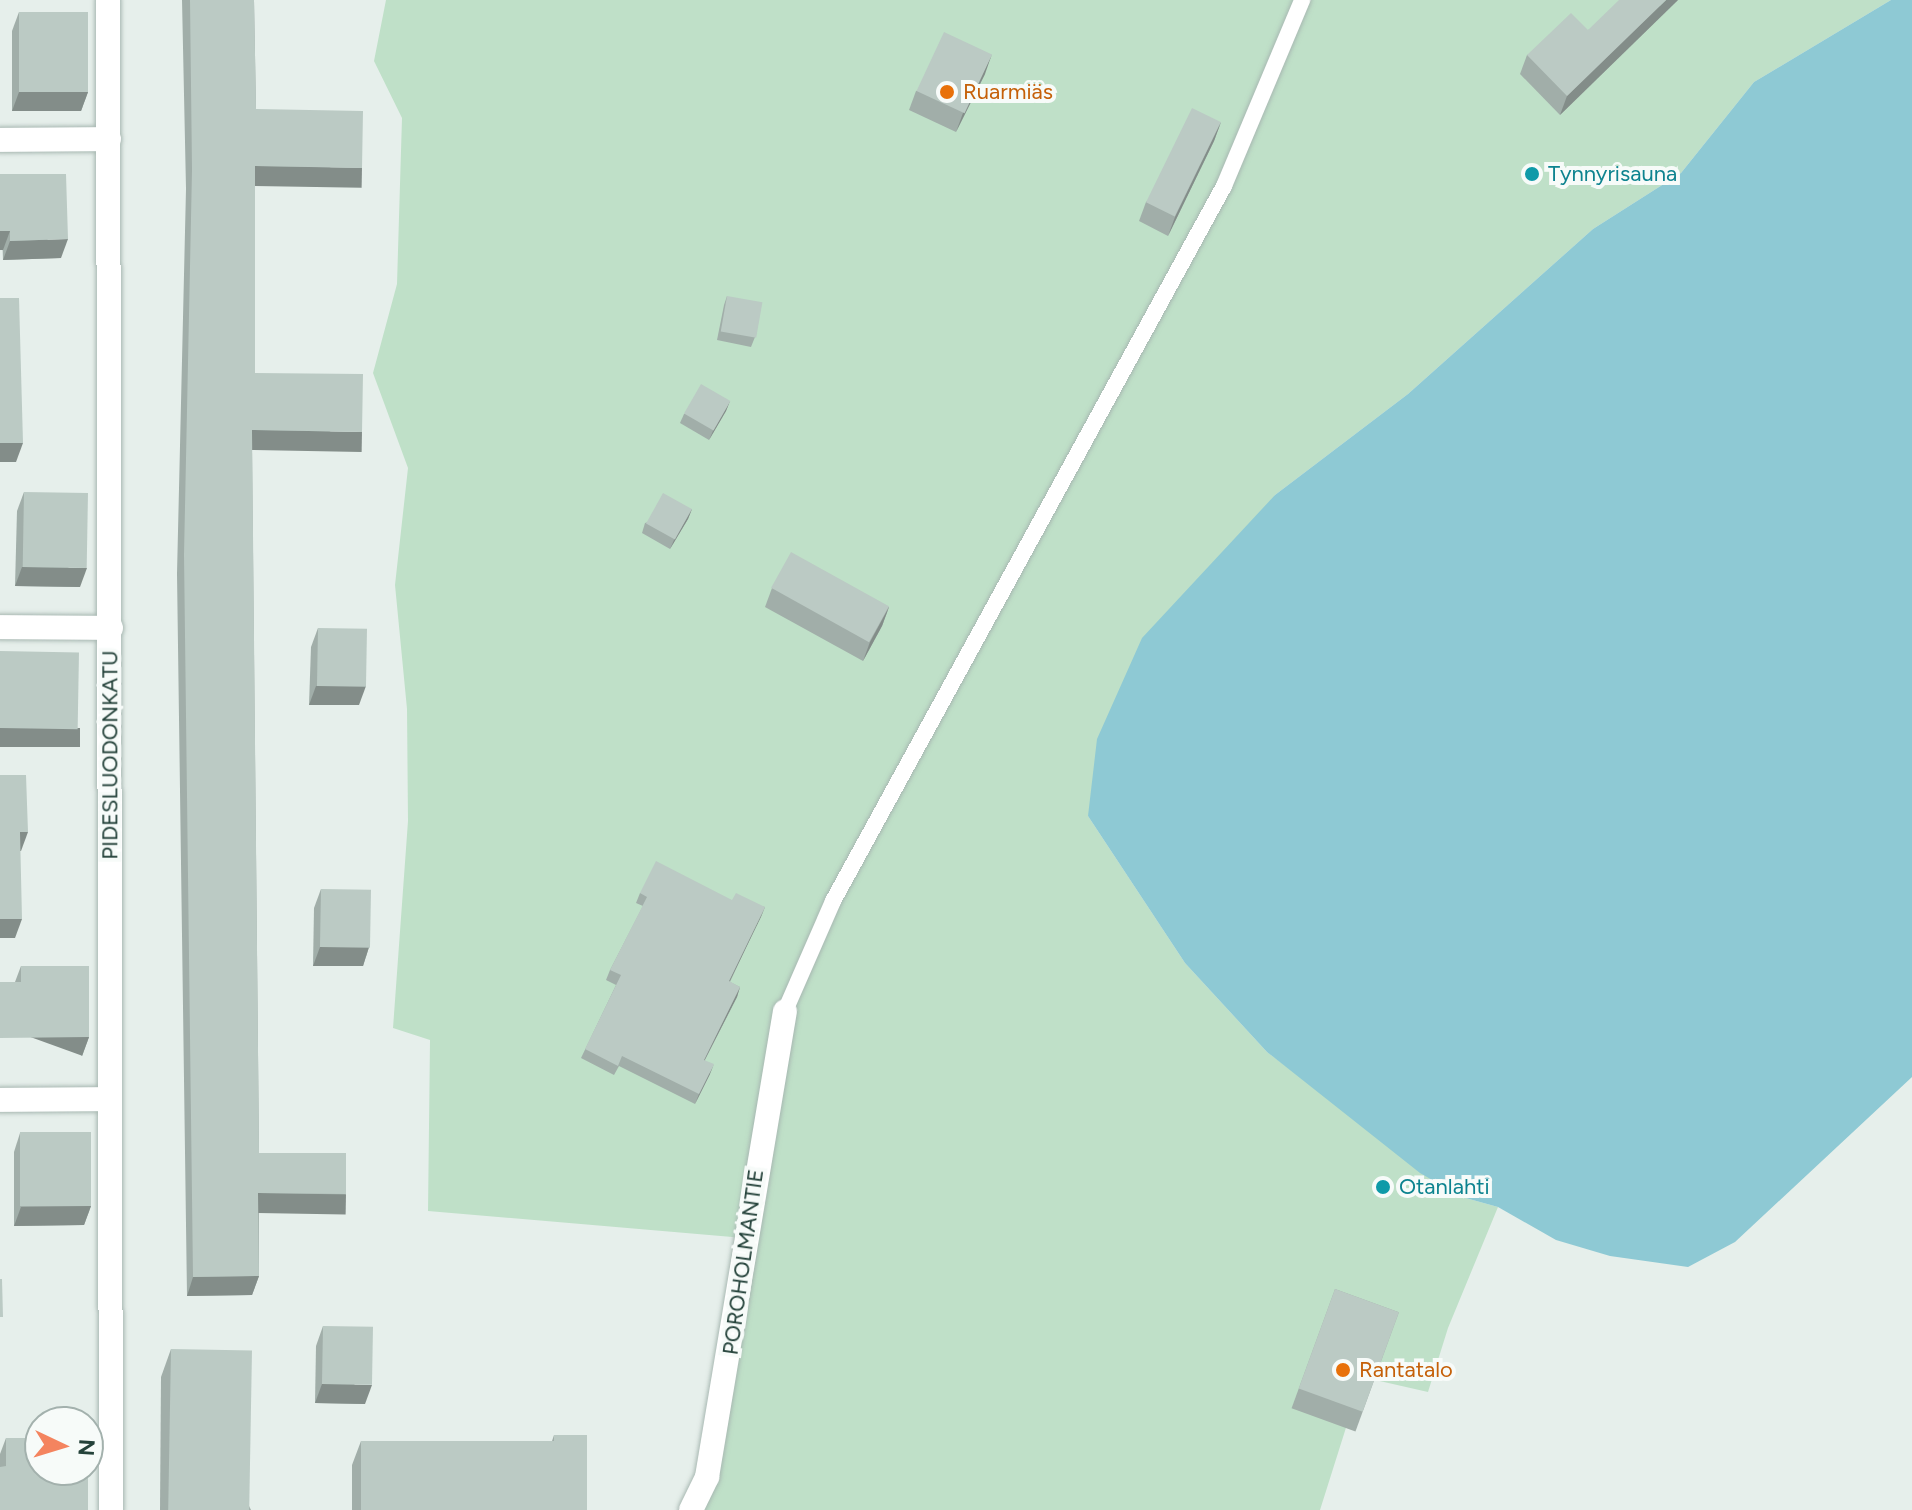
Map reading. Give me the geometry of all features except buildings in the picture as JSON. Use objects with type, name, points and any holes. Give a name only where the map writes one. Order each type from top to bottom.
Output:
[{"type":"street","name":"PIDESLUODONKATU","points":[[108,0],[111,1510]]},
{"type":"street","points":[[0,140],[109,139]]},
{"type":"street","points":[[0,627],[111,628]]},
{"type":"street","name":"POROHOLMANTIE","points":[[691,1510],[707,1477],[785,1011]]},
{"type":"street","points":[[0,1100],[110,1099]]},
{"type":"lane","points":[[785,1011],[833,901],[1224,186],[1302,0]]},
{"type":"green space","points":[[386,0],[1891,0],[1754,82],[1681,173],[1593,229],[1408,394],[1275,495],[1088,816],[1185,963],[1267,1052],[1462,1197],[1498,1207],[1448,1328],[1428,1392],[1362,1377],[1320,1510],[691,1510],[744,1238],[428,1211],[430,1040],[393,1028],[408,821],[407,709],[395,585],[408,468],[373,373],[397,284],[402,118],[374,61]]},
{"type":"water","points":[[1891,0],[1912,0],[1912,1077],[1735,1242],[1688,1267],[1610,1256],[1556,1240],[1498,1207],[1462,1197],[1420,1173],[1267,1052],[1185,963],[1088,816],[1097,739],[1142,638],[1275,495],[1408,394],[1593,229],[1681,173],[1754,82]]},
{"type":"place","name":"Ruarmiäs","points":[[947,92]]},
{"type":"place","name":"Tynnyrisauna","points":[[1532,174]]},
{"type":"place","name":"Otanlahti","points":[[1383,1187]]},
{"type":"place","name":"Rantatalo","points":[[1343,1370]]}]
